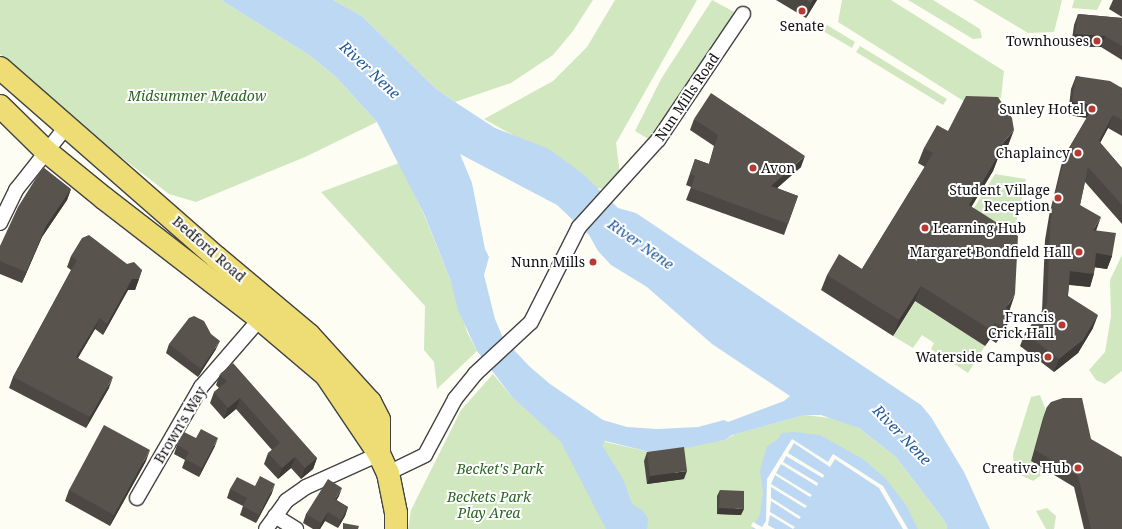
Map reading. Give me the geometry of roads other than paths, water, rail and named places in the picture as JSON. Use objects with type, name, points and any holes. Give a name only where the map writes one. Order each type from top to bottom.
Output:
[{"type":"main road","name":"Bedford Road","points":[[0,68],[66,126],[266,311],[326,375],[379,454],[388,473],[396,513],[396,529]]},
{"type":"main road","name":"Bedford Road","points":[[0,106],[46,151],[156,241],[192,266],[266,311]]},
{"type":"street","name":"Nun Mills Road","points":[[388,473],[425,455],[446,411],[475,374],[531,322],[579,227],[605,196],[627,177],[658,140],[743,14]]},
{"type":"street","points":[[0,223],[16,190],[66,126]]},
{"type":"street","name":"Brown's Way","points":[[137,498],[201,387],[266,311]]},
{"type":"street","points":[[266,529],[286,501],[306,487],[379,454]]},
{"type":"street","points":[[275,516],[296,529]]},
{"type":"water","name":"River Nene","points":[[221,0],[333,0],[362,16],[435,88],[455,102],[495,128],[549,149],[583,174],[618,208],[636,213],[921,405],[931,417],[964,472],[990,529],[947,529],[946,523],[896,457],[859,428],[821,415],[805,415],[732,435],[725,440],[680,449],[650,452],[605,441],[602,445],[623,479],[632,504],[642,510],[648,518],[647,529],[606,529],[561,442],[512,397],[477,351],[458,310],[450,279],[425,216],[377,122],[336,77],[309,55]],"holes":[[[460,154],[557,205],[589,235],[598,251],[611,265],[647,287],[712,344],[790,396],[784,401],[728,422],[724,420],[698,427],[657,429],[627,427],[603,420],[550,384],[529,366],[503,338],[495,319],[484,275],[489,257],[485,249],[472,183]]]},
{"type":"water","points":[[794,432],[820,435],[863,459],[886,479],[906,505],[918,529],[752,529],[760,514],[763,493],[760,470],[767,446],[777,440],[782,433]]},
{"type":"place","name":"Senate","points":[[802,11]]},
{"type":"place","name":"Townhouses","points":[[1097,41]]},
{"type":"place","name":"Sunley Hotel","points":[[1092,109]]},
{"type":"place","name":"Chaplaincy","points":[[1078,153]]},
{"type":"place","name":"Avon","points":[[753,168]]},
{"type":"place","name":"Student Village Reception","points":[[1058,198]]},
{"type":"place","name":"Learning Hub","points":[[925,228]]},
{"type":"place","name":"Margaret Bondfield Hall","points":[[1079,252]]},
{"type":"place","name":"Nunn Mills","points":[[593,262]]},
{"type":"place","name":"Francis Crick Hall","points":[[1062,325]]},
{"type":"place","name":"Waterside Campus","points":[[1048,357]]},
{"type":"place","name":"Creative Hub","points":[[1078,468]]},
{"type":"park label","name":"Midsummer Meadow","points":[[197,96]]},
{"type":"park label","name":"Becket's Park","points":[[500,469]]},
{"type":"park label","name":"Beckets Park Play Area","points":[[489,506]]}]
